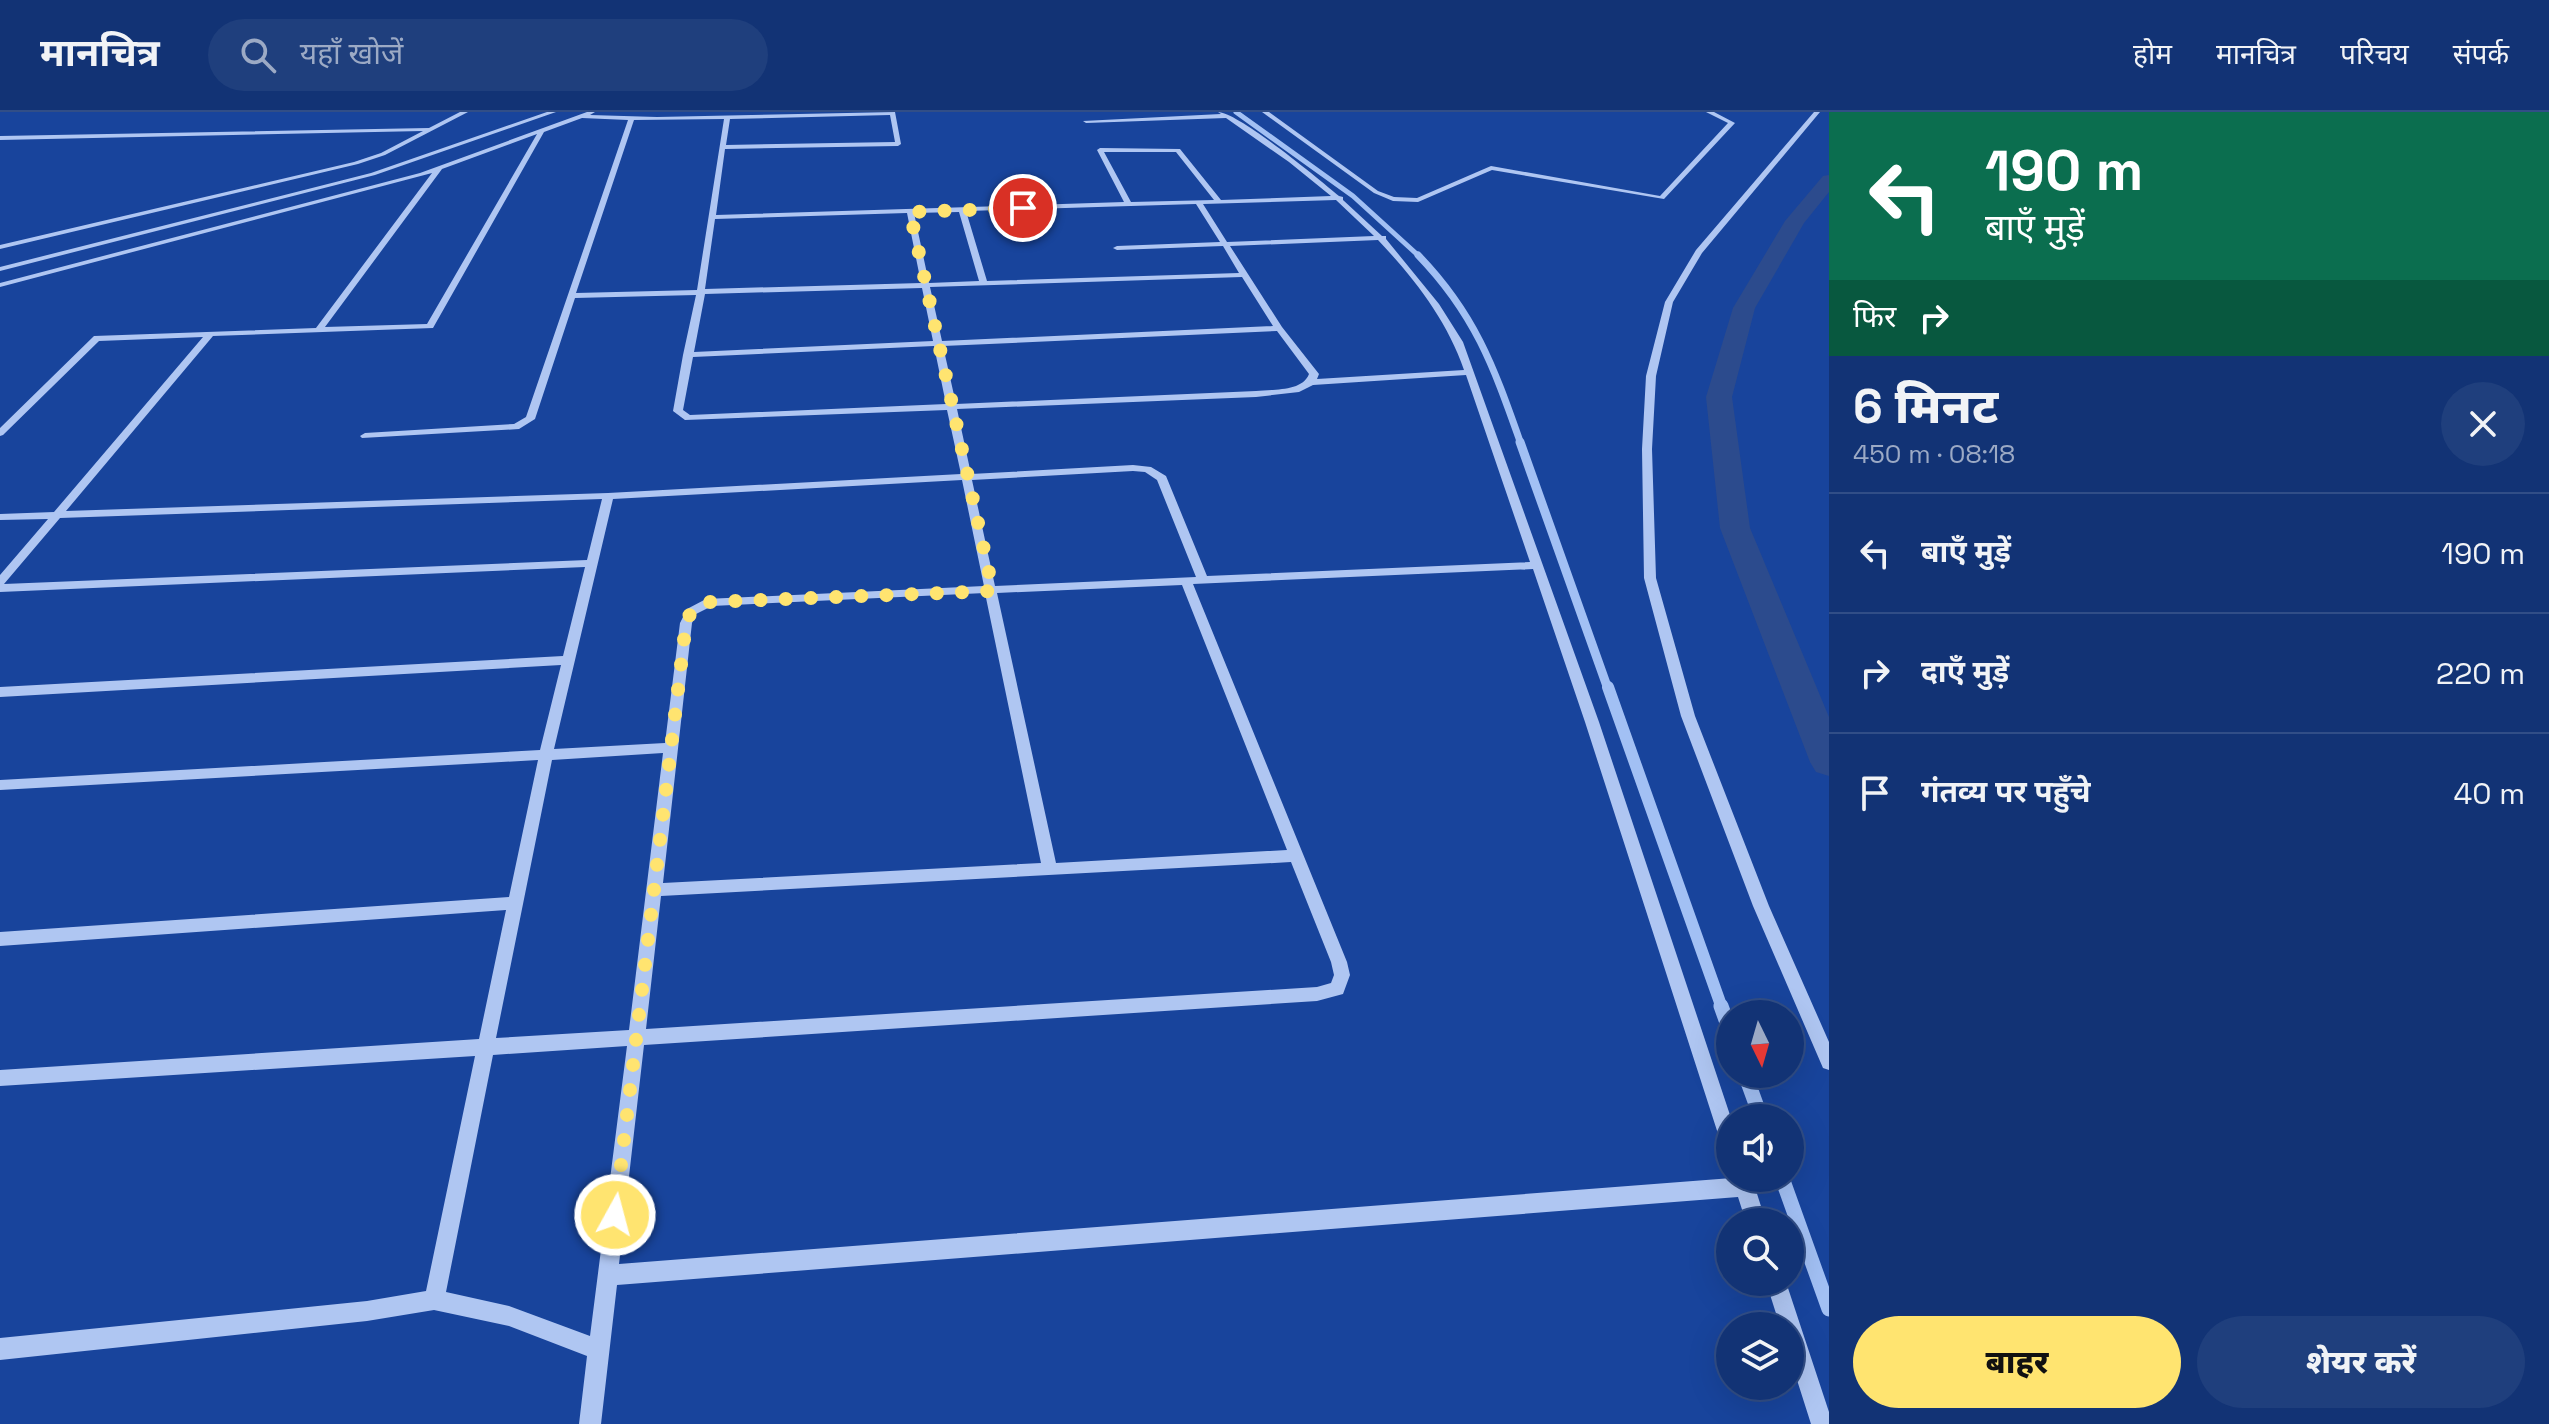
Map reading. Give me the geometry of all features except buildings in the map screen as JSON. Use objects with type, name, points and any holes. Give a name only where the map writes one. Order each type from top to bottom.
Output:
[{"type":"street","points":[[0,247],[356,163],[465,112]]},
{"type":"street","points":[[0,269],[373,174],[553,112]]},
{"type":"street","points":[[0,285],[439,168],[592,112]]},
{"type":"street","points":[[1265,112],[1376,192],[1403,201],[1418,200],[1491,168],[1662,198],[1732,123],[1709,112]]},
{"type":"street","points":[[1817,112],[1699,252],[1669,302],[1651,376],[1647,449],[1650,578],[1688,716],[1761,906],[1829,1062]]},
{"type":"street","points":[[581,116],[631,119],[892,113],[898,144],[723,147]]},
{"type":"street","points":[[1086,121],[1224,114],[1341,198],[1383,238],[1432,295],[1459,342],[1470,372],[1538,565],[1717,1104]]},
{"type":"street","points":[[727,117],[701,292],[678,411],[688,418],[1256,394],[1299,389],[1311,382],[1470,372]]},
{"type":"street","points":[[365,436],[526,423],[574,296],[631,119]]},
{"type":"street","points":[[0,138],[433,129]]},
{"type":"street","points":[[0,433],[97,338],[432,325],[541,132]]},
{"type":"street","points":[[1129,205],[1100,150],[1178,150],[1220,203]]},
{"type":"street","points":[[318,331],[439,168]]},
{"type":"street","points":[[712,217],[1341,198]]},
{"type":"street","points":[[1199,204],[1279,328],[1314,374],[1311,382]]},
{"type":"street","points":[[962,210],[984,283]]},
{"type":"street","points":[[910,212],[928,285],[950,408],[993,591],[1050,870]]},
{"type":"street","points":[[1117,248],[1383,238]]},
{"type":"street","points":[[574,296],[1246,275]]},
{"type":"street","points":[[687,355],[1279,328]]},
{"type":"street","points":[[0,585],[210,334]]},
{"type":"street","points":[[0,517],[608,496],[1133,468],[1157,473],[1342,975],[1341,985],[1329,993],[0,1078]]},
{"type":"street","points":[[434,1300],[546,755],[608,496]]},
{"type":"street","points":[[0,585],[593,563]]},
{"type":"street","points":[[590,1424],[686,623],[699,605],[1538,565]]},
{"type":"street","points":[[0,692],[569,660]]},
{"type":"street","points":[[0,785],[671,748]]},
{"type":"street","points":[[653,890],[1296,856]]},
{"type":"street","points":[[0,939],[515,903]]},
{"type":"street","points":[[609,1275],[1716,1185]]},
{"type":"street","points":[[1781,1296],[1822,1424]]},
{"type":"street","points":[[0,1349],[367,1311],[434,1300],[509,1316],[599,1350]]},
{"type":"waterway","points":[[1236,112],[1353,196],[1419,256]]},
{"type":"waterway","points":[[1829,180],[1795,221],[1744,308],[1719,397],[1735,528],[1829,762]]},
{"type":"waterway","points":[[1419,256],[1469,321],[1492,367],[1521,444]]},
{"type":"waterway","points":[[1520,442],[1608,689]]},
{"type":"waterway","points":[[1608,687],[1719,1000]]},
{"type":"waterway","points":[[1750,1088],[1756,1104]]},
{"type":"waterway","points":[[1787,1192],[1829,1309]]},
{"type":"route","points":[[615,1215],[686,623],[691,612],[699,605],[710,602],[993,591],[950,408],[928,285],[910,212],[1023,208]]}]
